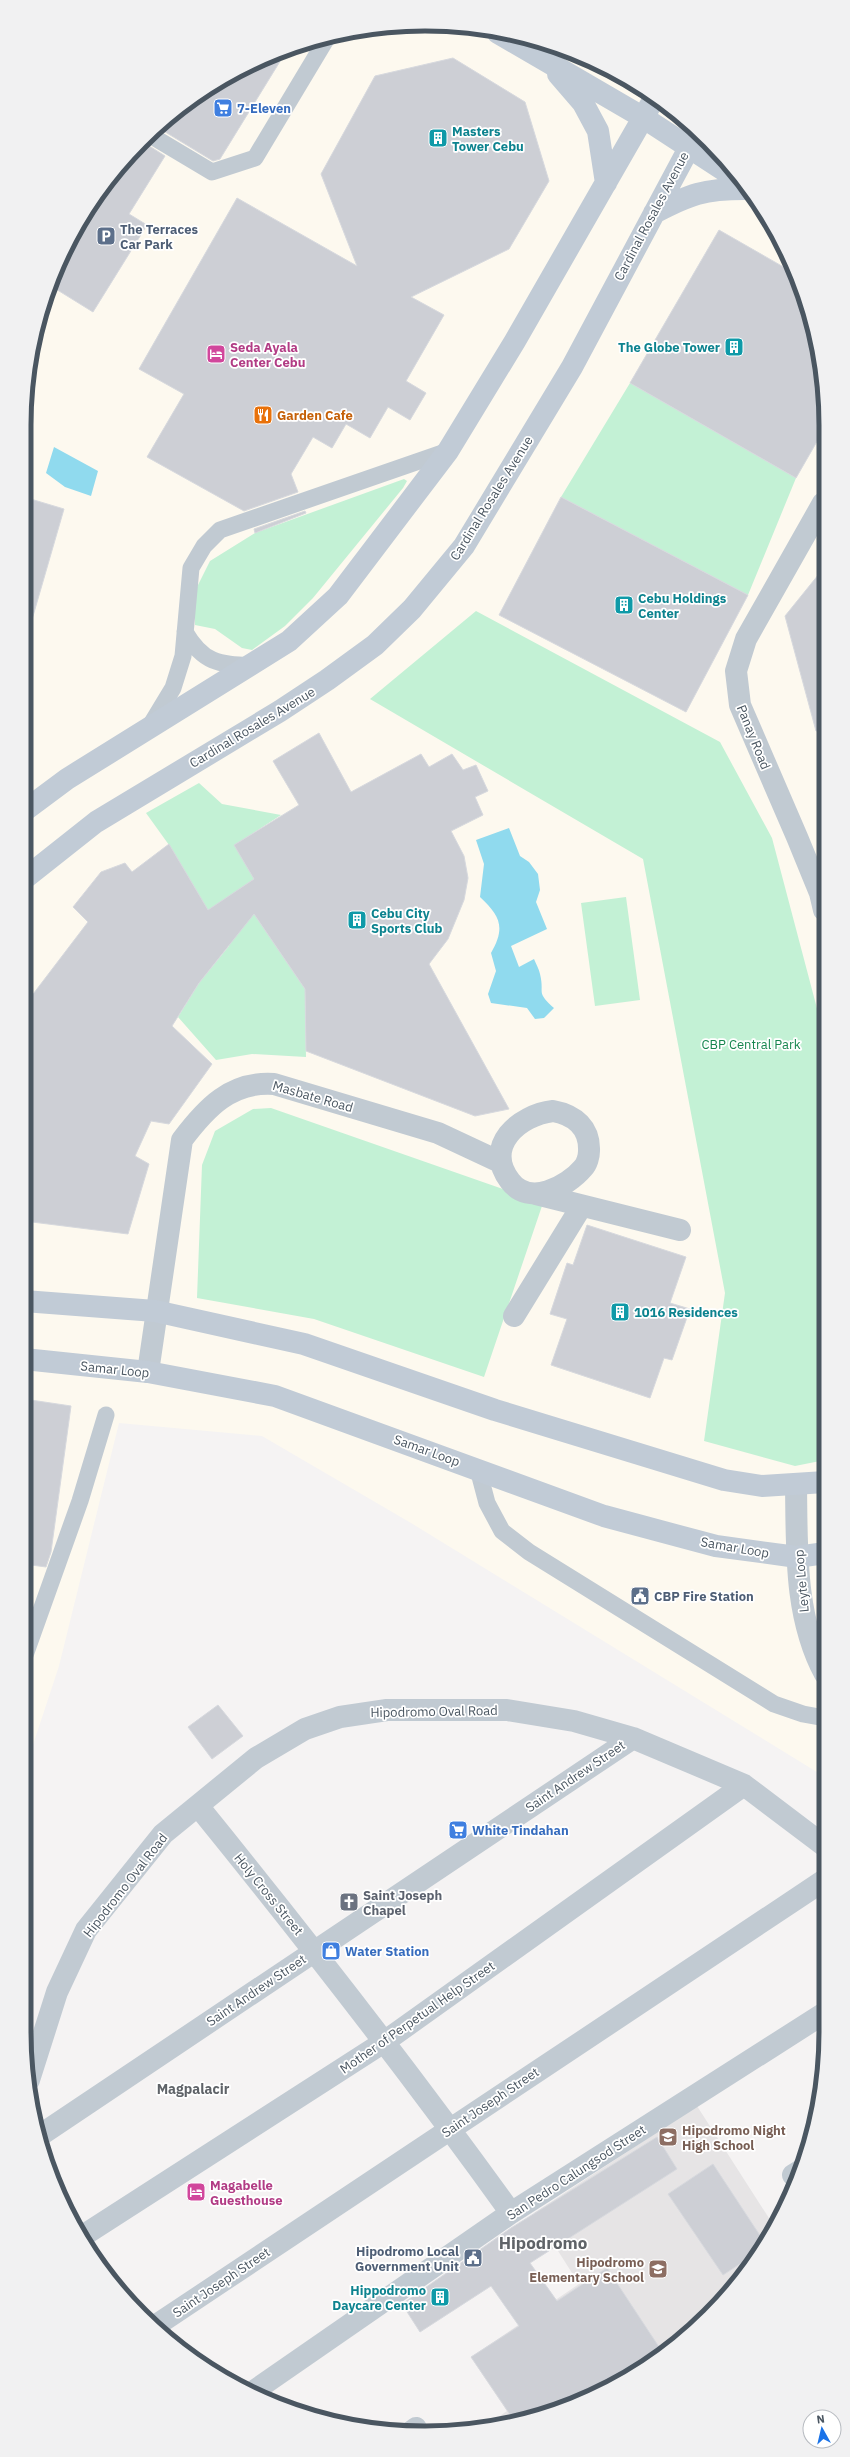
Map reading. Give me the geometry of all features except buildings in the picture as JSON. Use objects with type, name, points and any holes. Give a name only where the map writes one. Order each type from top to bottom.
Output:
[{"type":"main road","points":[[512,41],[644,118],[693,140],[718,162]]},
{"type":"main road","points":[[547,61],[583,103],[598,131],[606,183]]},
{"type":"main road","points":[[31,806],[67,779],[150,726],[252,666],[289,642],[338,596],[448,451],[652,103]]},
{"type":"main road","name":"Cardinal Rosales Avenue","points":[[31,873],[96,822],[280,712],[327,680],[375,645],[412,609],[464,546],[572,367],[693,140]]},
{"type":"main road","points":[[654,213],[680,199],[701,192],[712,189],[741,189]]},
{"type":"main road","points":[[31,1302],[155,1311],[230,1326],[304,1344],[495,1410],[724,1480],[762,1486],[819,1483]]},
{"type":"main road","name":"Samar Loop","points":[[31,1360],[148,1372],[275,1396],[604,1516],[716,1546],[797,1557],[819,1554]]},
{"type":"street","name":"Panay Road","points":[[819,510],[746,639],[736,671],[740,705],[819,891]]},
{"type":"street","name":"Masbate Road","points":[[148,1372],[155,1311],[182,1140],[204,1111],[229,1093],[258,1083],[274,1084],[438,1133],[500,1162]]},
{"type":"street","points":[[536,1194],[549,1192],[584,1168],[589,1155],[589,1142],[585,1130],[577,1120],[566,1113],[553,1111],[541,1112],[514,1127],[506,1137],[501,1149],[500,1162],[504,1174],[512,1184],[523,1191],[581,1207],[680,1230]]},
{"type":"street","points":[[514,1316],[581,1207]]},
{"type":"street","name":"Leyte Loop","points":[[796,1485],[797,1557],[804,1620],[819,1662]]},
{"type":"street","name":"Hipodromo Oval Road","points":[[33,2068],[57,1992],[86,1930],[163,1834],[256,1758],[305,1729],[340,1717],[387,1710],[507,1710],[574,1721],[633,1738],[744,1785],[819,1842]]},
{"type":"street","name":"Saint Andrew Street","points":[[44,2133],[633,1738]]},
{"type":"street","name":"Mother of Perpetual Help Street","points":[[87,2233],[384,2042],[744,1785]]},
{"type":"street","name":"Holy Cross Street","points":[[198,1806],[315,1950],[450,2128],[511,2213]]},
{"type":"street","name":"Saint Joseph Street","points":[[159,2323],[450,2128],[819,1884]]},
{"type":"street","name":"San Pedro Calungsod Street","points":[[258,2388],[511,2213],[819,2016]]},
{"type":"lane","points":[[155,138],[212,172],[255,158],[322,44]]},
{"type":"lane","points":[[150,726],[174,688],[183,656],[191,568],[204,546],[220,530],[448,451]]},
{"type":"lane","points":[[186,632],[195,648],[207,657],[222,664],[252,666]]},
{"type":"lane","points":[[31,1638],[80,1501],[106,1415]]},
{"type":"lane","points":[[478,1469],[487,1503],[502,1531],[529,1552],[774,1704],[803,1714],[819,1717]]},
{"type":"shaded area","points":[[425,31],[451,32],[476,34],[527,44],[576,61],[644,97],[685,129],[704,146],[721,165],[753,206],[789,274],[806,323],[816,374],[819,425],[819,1773],[411,1523],[262,1436],[119,1423],[59,1666],[31,1751],[31,425],[34,374],[44,323],[61,274],[72,251],[97,206],[112,185],[146,146],[165,129],[206,97],[228,84],[274,61],[298,52],[323,44],[374,34]]},
{"type":"shaded area","name":"Hipodromo Elementary School","points":[[697,2106],[770,2220],[753,2251],[738,2272],[704,2311],[665,2345],[622,2373],[576,2396],[527,2413],[495,2419],[507,2411],[471,2357],[579,2284],[534,2213]]},
{"type":"green space","points":[[630,383],[796,478],[748,595],[561,497]]},
{"type":"green space","points":[[404,479],[407,481],[403,488],[313,598],[285,626],[252,650],[242,648],[215,629],[195,625],[195,591],[210,561],[255,533]]},
{"type":"green space","name":"CBP Central Park","points":[[476,611],[720,742],[772,838],[819,1016],[819,1461],[795,1466],[704,1441],[725,1293],[643,859],[370,699]]},
{"type":"green space","points":[[199,783],[222,804],[281,815],[235,845],[254,879],[238,890],[305,989],[306,1057],[252,1054],[216,1060],[178,1017],[199,983],[229,946],[169,845],[146,813]]},
{"type":"green space","points":[[626,897],[640,1000],[595,1006],[581,903]]},
{"type":"green space","points":[[271,1108],[543,1203],[484,1377],[314,1319],[197,1298],[202,1165],[215,1131],[253,1109]]},
{"type":"water","points":[[54,447],[98,471],[91,496],[65,487],[46,473]]},
{"type":"water","points":[[509,828],[520,856],[529,862],[538,874],[540,890],[536,902],[547,929],[511,946],[519,967],[534,959],[540,974],[544,998],[554,1008],[544,1018],[535,1019],[527,1008],[491,1003],[488,994],[496,971],[491,953],[496,944],[499,922],[492,910],[480,897],[484,864],[476,840]]},
{"type":"place","name":"7-Eleven","points":[[223,108]]},
{"type":"place","name":"Masters Tower Cebu","points":[[438,138]]},
{"type":"place","name":"The Terraces Car Park","points":[[106,236]]},
{"type":"place","name":"The Globe Tower","points":[[734,347]]},
{"type":"place","name":"Seda Ayala Center Cebu","points":[[216,354]]},
{"type":"place","name":"Garden Cafe","points":[[263,415]]},
{"type":"place","name":"Cebu Holdings Center","points":[[624,605]]},
{"type":"place","name":"Cebu City Sports Club","points":[[357,920]]},
{"type":"place","name":"1016 Residences","points":[[620,1312]]},
{"type":"place","name":"CBP Fire Station","points":[[640,1596]]},
{"type":"place","name":"White Tindahan","points":[[458,1830]]},
{"type":"place","name":"Saint Joseph Chapel","points":[[349,1902]]},
{"type":"place","name":"Water Station","points":[[331,1951]]},
{"type":"place","name":"Hipodromo Night High School","points":[[668,2137]]},
{"type":"place","name":"Magabelle Guesthouse","points":[[196,2192]]},
{"type":"place","name":"Hipodromo Local Government Unit","points":[[473,2258]]},
{"type":"place","name":"Hipodromo Elementary School","points":[[658,2269]]},
{"type":"place","name":"Hippodromo Daycare Center","points":[[440,2297]]},
{"type":"district","name":"Magpalacir","points":[[193,2089]]},
{"type":"district","name":"Hipodromo","points":[[543,2243]]}]
